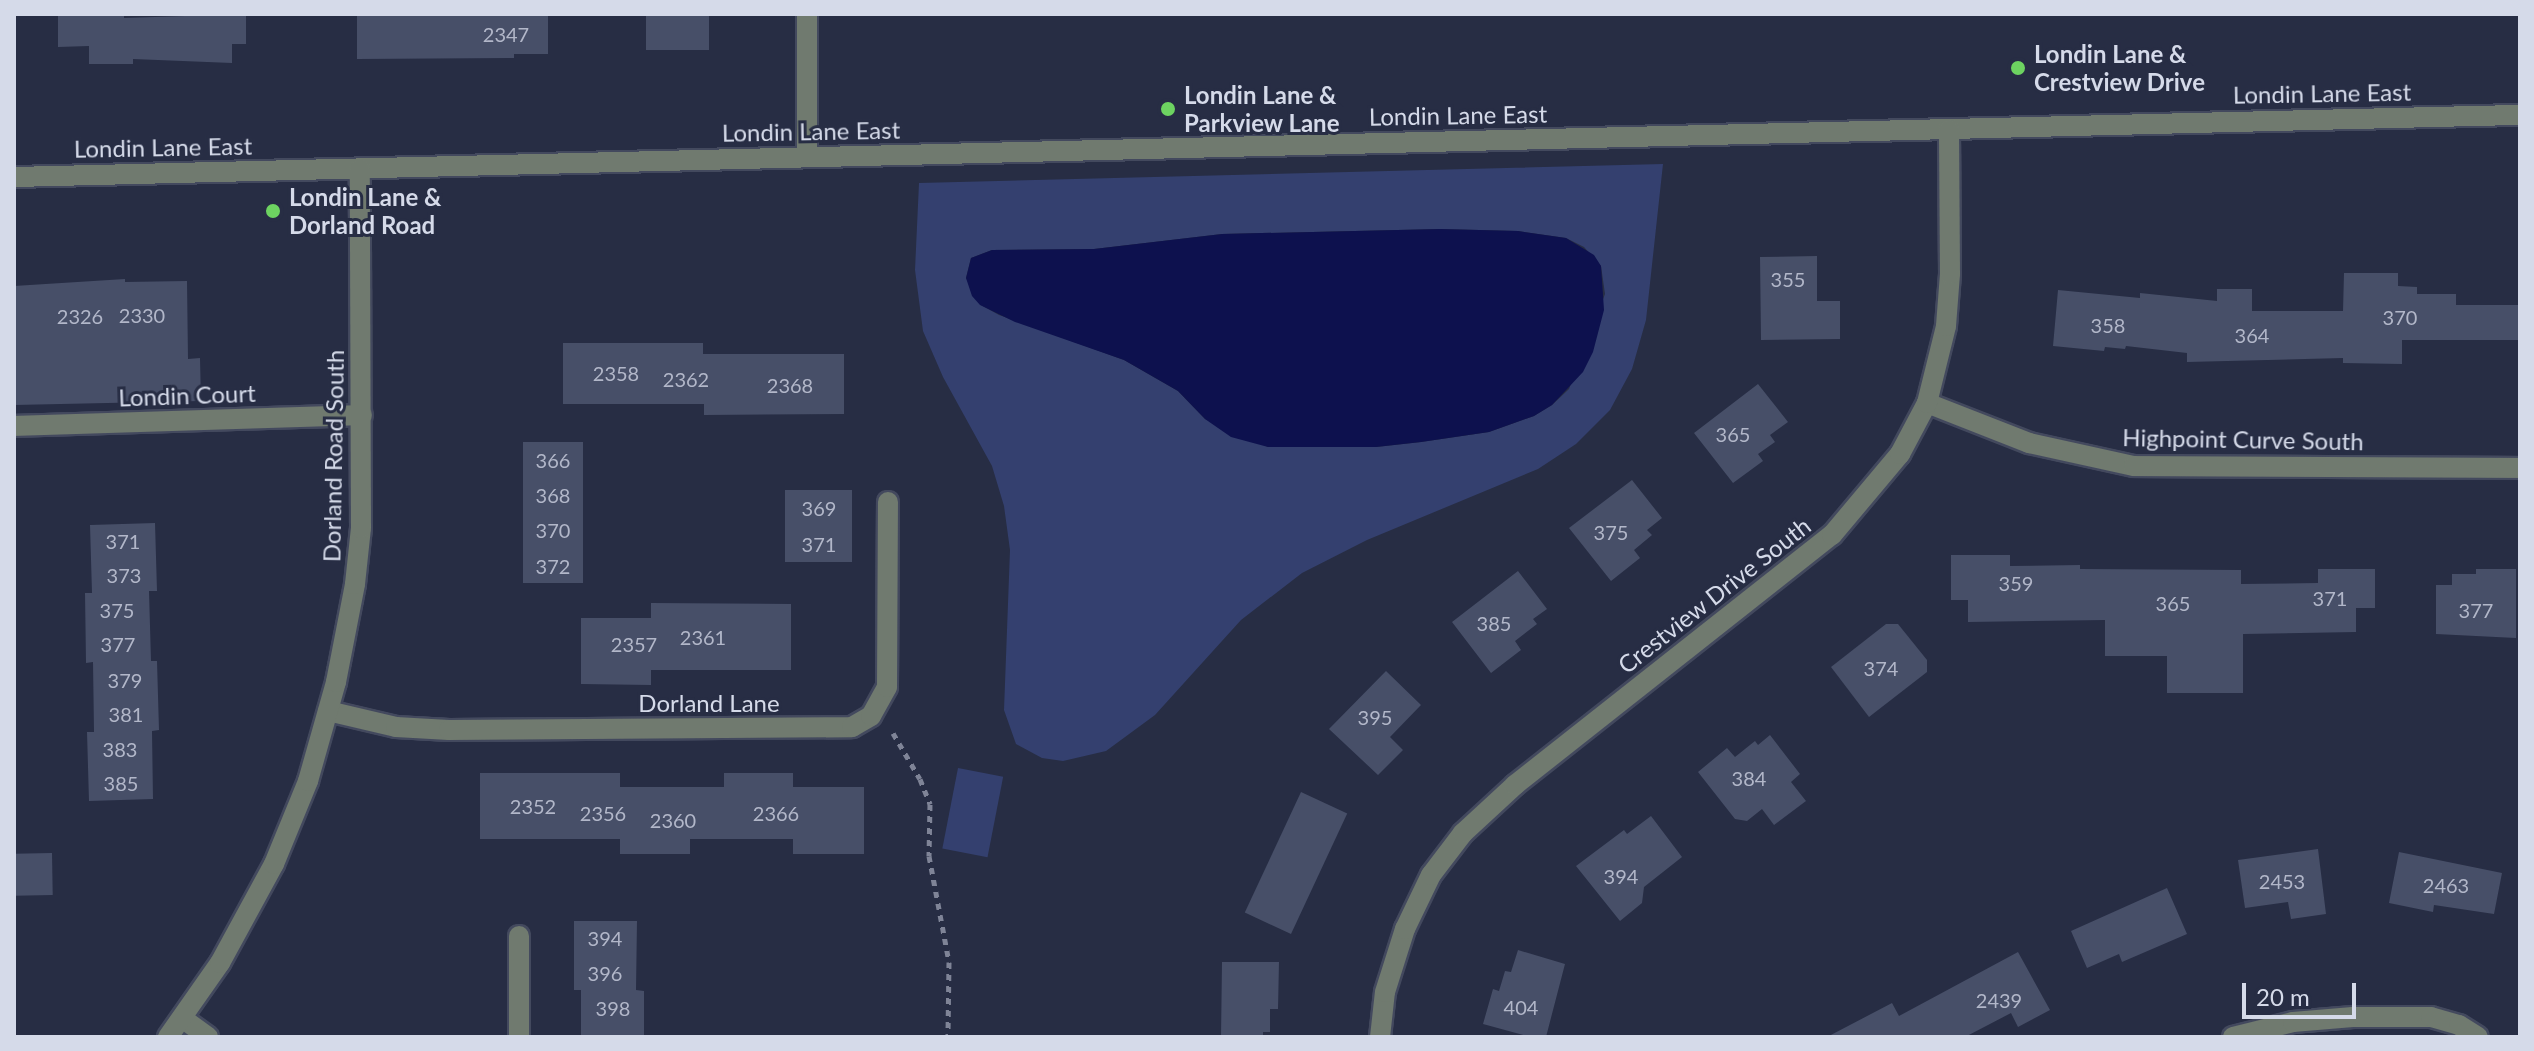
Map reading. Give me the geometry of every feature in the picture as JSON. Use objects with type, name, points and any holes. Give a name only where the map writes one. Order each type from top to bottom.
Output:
[{"type":"street","points":[[807,14],[807,157]]},
{"type":"street","name":"Londin Lane East","points":[[14,177],[2520,115]]},
{"type":"street","name":"Crestview Drive South","points":[[1380,1037],[1385,992],[1397,949],[1427,883],[1451,847],[1508,791],[1832,535],[1900,454],[1927,403],[1942,352],[1949,300],[1949,130]]},
{"type":"street","name":"Dorland Road South","points":[[168,1037],[241,929],[274,864],[304,792],[328,711],[356,571],[362,415],[360,169]]},
{"type":"street","name":"Highpoint Curve South","points":[[1927,403],[2029,443],[2134,466],[2210,469],[2520,468]]},
{"type":"street","name":"Londin Court","points":[[14,426],[362,415]]},
{"type":"street","points":[[876,709],[888,677],[888,502]]},
{"type":"street","name":"Dorland Lane","points":[[328,711],[379,724],[431,729],[829,729],[852,727],[876,709]]},
{"type":"street","points":[[519,936],[519,1037]]},
{"type":"street","points":[[2233,1037],[2272,1026],[2333,1017],[2431,1017],[2472,1033]]},
{"type":"street","points":[[182,1018],[208,1037]]},
{"type":"path","points":[[876,709],[915,771],[930,804],[929,856],[949,962],[948,1037]]},
{"type":"shaded area","points":[[1663,164],[1646,320],[1632,369],[1610,410],[1576,444],[1538,469],[1367,540],[1302,573],[1241,620],[1155,715],[1106,751],[1063,761],[1042,758],[1016,744],[1004,710],[1010,550],[1004,506],[992,466],[943,377],[923,331],[915,270],[919,183]],"holes":[[[1440,229],[1518,231],[1566,238],[1584,247],[1601,266],[1605,294],[1569,389],[1534,416],[1489,432],[1376,447],[1268,447],[1205,419],[1178,391],[1124,360],[999,315],[981,305],[966,278],[971,258],[992,250],[1094,249],[1222,234]]]},
{"type":"shaded area","points":[[1440,229],[1518,231],[1566,238],[1594,255],[1601,266],[1604,310],[1593,352],[1583,372],[1552,405],[1534,416],[1489,432],[1376,447],[1268,447],[1231,437],[1205,419],[1178,391],[1124,360],[1015,322],[980,305],[972,296],[966,278],[971,258],[992,250],[1094,249],[1222,234]]},
{"type":"shaded area","points":[[958,768],[1003,777],[988,857],[942,848]]},
{"type":"building","points":[[58,14],[124,14],[124,18],[246,14],[246,44],[232,44],[232,63],[133,59],[133,64],[89,64],[89,46],[58,47]]},
{"type":"building","points":[[357,14],[548,14],[548,54],[514,54],[514,58],[357,59]]},
{"type":"building","points":[[646,14],[709,14],[709,50],[646,50]]},
{"type":"building","points":[[1817,256],[1817,301],[1840,301],[1840,339],[1761,340],[1760,257]]},
{"type":"building","points":[[2344,273],[2398,273],[2398,286],[2417,287],[2417,294],[2456,294],[2456,305],[2520,305],[2520,340],[2402,340],[2402,364],[2343,363],[2343,358],[2187,362],[2187,353],[2126,346],[2125,349],[2105,347],[2104,351],[2053,346],[2058,290],[2140,298],[2140,293],[2217,301],[2217,289],[2252,289],[2252,311],[2343,311]]},
{"type":"building","points":[[125,279],[125,282],[187,281],[188,359],[200,358],[201,401],[14,405],[14,286]]},
{"type":"building","points":[[563,343],[703,343],[703,354],[844,354],[844,414],[704,415],[704,404],[563,404]]},
{"type":"building","points":[[1758,384],[1788,422],[1770,435],[1775,442],[1758,454],[1763,461],[1733,483],[1694,433]]},
{"type":"building","points":[[523,442],[583,442],[583,583],[523,583]]},
{"type":"building","points":[[1632,480],[1662,518],[1647,530],[1652,535],[1634,550],[1640,558],[1611,581],[1569,528]]},
{"type":"building","points":[[785,490],[852,490],[852,562],[785,562]]},
{"type":"building","points":[[155,523],[157,591],[149,591],[151,661],[157,661],[159,730],[152,731],[153,799],[89,801],[87,732],[94,732],[93,662],[86,663],[85,593],[92,593],[90,525]]},
{"type":"building","points":[[1951,555],[2010,555],[2010,566],[2241,570],[2241,584],[2318,583],[2318,569],[2375,569],[2375,608],[2356,608],[2356,632],[2243,634],[2243,693],[2167,693],[2167,656],[2105,656],[2105,620],[1968,622],[1968,600],[1951,600]]},
{"type":"building","points":[[2476,569],[2516,569],[2516,638],[2436,634],[2436,585],[2452,585],[2452,574],[2476,574]]},
{"type":"building","points":[[1518,571],[1547,609],[1533,619],[1537,624],[1515,641],[1521,650],[1491,673],[1452,622]]},
{"type":"building","points":[[651,603],[791,604],[791,670],[651,670],[651,685],[581,684],[581,618],[651,618]]},
{"type":"building","points":[[1886,624],[1898,624],[1927,660],[1927,672],[1869,717],[1831,667]]},
{"type":"building","points":[[1386,671],[1421,705],[1390,737],[1403,750],[1378,775],[1329,729]]},
{"type":"building","points":[[1770,735],[1800,774],[1791,782],[1806,801],[1774,825],[1762,809],[1747,821],[1735,819],[1698,772],[1727,748],[1735,757],[1755,741],[1758,745]]},
{"type":"building","points":[[480,773],[620,773],[620,787],[724,787],[724,773],[793,773],[793,787],[864,787],[864,854],[793,854],[793,839],[690,839],[690,854],[620,854],[620,839],[480,839]]},
{"type":"building","points":[[1301,792],[1347,814],[1291,934],[1245,913]]},
{"type":"building","points":[[1651,816],[1682,857],[1644,887],[1642,903],[1620,921],[1576,866],[1624,830],[1627,834]]},
{"type":"building","points":[[2318,849],[2326,914],[2291,919],[2288,902],[2245,908],[2238,860]]},
{"type":"building","points":[[2399,852],[2502,873],[2494,914],[2434,905],[2433,912],[2389,903]]},
{"type":"building","points":[[52,853],[53,895],[15,896],[14,854]]},
{"type":"building","points":[[2167,888],[2187,934],[2122,962],[2119,954],[2087,968],[2071,931]]},
{"type":"building","points":[[574,921],[637,921],[636,990],[644,991],[644,1037],[581,1037],[581,990],[574,990]]},
{"type":"building","points":[[1518,950],[1565,964],[1546,1037],[1531,1037],[1483,1024],[1493,989],[1499,991],[1505,971],[1511,972]]},
{"type":"building","points":[[2018,952],[2050,1010],[2018,1027],[2011,1013],[1965,1037],[1827,1037],[1892,1003],[1899,1016]]},
{"type":"building","points":[[1222,962],[1279,962],[1278,1009],[1270,1009],[1270,1032],[1263,1032],[1263,1037],[1221,1037]]},
{"type":"place","name":"Londin Lane & Crestview Drive","points":[[2018,68]]},
{"type":"place","name":"Londin Lane & Parkview Lane","points":[[1168,109]]},
{"type":"place","name":"Londin Lane & Dorland Road","points":[[273,211]]}]
